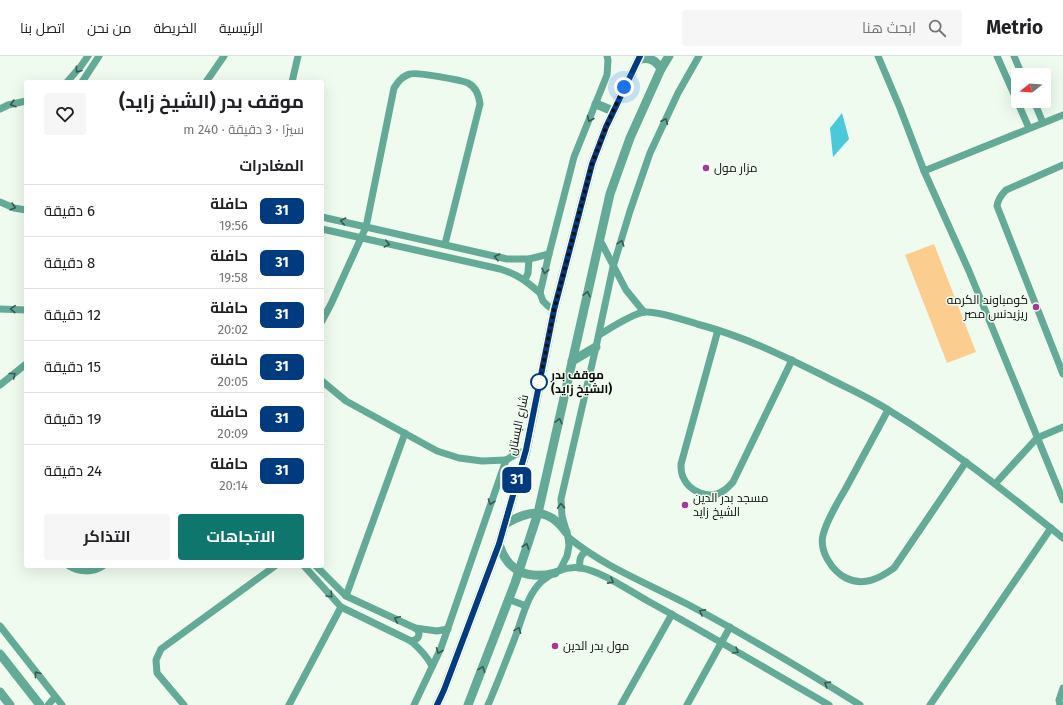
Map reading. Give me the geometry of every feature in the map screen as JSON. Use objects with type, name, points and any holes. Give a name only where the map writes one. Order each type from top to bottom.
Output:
[{"type":"street","points":[[69,80],[88,56]]},
{"type":"street","points":[[83,80],[99,56]]},
{"type":"street","points":[[207,80],[224,56]]},
{"type":"street","points":[[292,80],[298,56]]},
{"type":"street","points":[[540,293],[574,157],[608,75],[607,56]]},
{"type":"street","points":[[468,705],[508,599],[538,513],[610,194],[630,138],[661,69],[669,56]]},
{"type":"street","points":[[488,705],[526,606],[533,592],[543,581],[557,572],[567,556],[569,546],[562,516],[561,499],[599,335],[613,267],[650,154],[678,93],[699,56]]},
{"type":"street","points":[[878,56],[924,171],[969,271],[1063,500]]},
{"type":"street","points":[[997,56],[1028,128]]},
{"type":"street","points":[[1014,56],[1019,68]]},
{"type":"street","points":[[639,58],[650,59],[657,63],[661,69]]},
{"type":"street","name":"شارع البستان","points":[[437,705],[499,544],[505,524],[526,450],[554,310],[592,164],[613,111],[639,58]]},
{"type":"street","points":[[324,317],[366,226],[394,88],[398,82],[410,74],[419,73],[468,83],[474,88],[479,96],[480,104],[445,244]]},
{"type":"street","points":[[0,109],[24,101]]},
{"type":"street","points":[[596,104],[613,111]]},
{"type":"street","points":[[1037,108],[1043,122]]},
{"type":"street","points":[[924,171],[1063,115]]},
{"type":"street","points":[[1063,165],[1006,190],[1001,194],[998,200],[998,206],[1063,374]]},
{"type":"street","points":[[0,202],[14,208],[24,210]]},
{"type":"street","points":[[324,217],[507,259],[529,259],[549,254]]},
{"type":"street","points":[[324,229],[513,273],[525,280],[540,293],[543,301],[554,310]]},
{"type":"street","points":[[600,240],[626,290],[644,312]]},
{"type":"street","points":[[525,280],[528,273],[529,259]]},
{"type":"street","points":[[0,309],[24,310]]},
{"type":"street","points":[[599,335],[621,322],[644,312],[660,314],[718,330],[756,344],[792,360],[888,410],[927,434],[995,484],[1063,538]]},
{"type":"street","points":[[718,330],[681,464],[683,476],[687,484],[698,492],[711,495],[723,492],[733,482],[792,360]]},
{"type":"street","points":[[572,361],[596,347]]},
{"type":"street","points":[[0,385],[24,366]]},
{"type":"street","points":[[324,384],[346,401],[437,451],[459,458],[482,461],[506,460],[526,450]]},
{"type":"street","points":[[888,410],[840,498],[823,536],[824,553],[833,568],[847,578],[863,582],[880,578],[894,568],[966,462]]},
{"type":"street","points":[[995,484],[1037,438],[1063,427]]},
{"type":"street","points":[[346,596],[405,433]]},
{"type":"street","points":[[414,705],[448,629],[506,460]]},
{"type":"street","points":[[505,524],[521,515],[538,513],[554,519],[561,525],[567,534],[586,551],[605,563],[730,627],[860,705]]},
{"type":"street","points":[[930,705],[1051,528]]},
{"type":"street","points":[[499,544],[506,559],[518,571],[528,575],[537,576],[571,568],[580,568],[599,574],[672,614],[829,705]]},
{"type":"street","points":[[580,568],[579,560],[586,551]]},
{"type":"street","points":[[74,568],[90,571],[98,568]]},
{"type":"street","points":[[184,705],[157,673],[156,660],[161,649],[272,568]]},
{"type":"street","points":[[306,568],[341,606],[411,641],[420,648],[432,666]]},
{"type":"street","points":[[318,568],[346,596],[415,628],[437,630],[448,629]]},
{"type":"street","points":[[508,599],[526,606]]},
{"type":"street","points":[[288,705],[341,606]]},
{"type":"street","points":[[620,705],[672,614]]},
{"type":"street","points":[[0,626],[62,705]]},
{"type":"street","points":[[687,705],[730,627]]},
{"type":"street","points":[[411,641],[415,641],[420,634],[415,628]]},
{"type":"street","points":[[0,654],[40,705]]},
{"type":"street","points":[[1060,705],[1059,700],[1063,688]]},
{"type":"street","points":[[0,692],[10,705]]},
{"type":"street","points":[[48,705],[55,697]]},
{"type":"shaded area","points":[[934,244],[976,352],[947,363],[905,255]]},
{"type":"water","points":[[842,113],[849,139],[833,157],[830,128]]},
{"type":"bus line","name":"31","points":[[437,705],[499,544],[526,450],[554,310],[592,164],[606,127],[640,56]]},
{"type":"place","name":"مزار مول","points":[[706,168]]},
{"type":"place","name":"كومباوند الكرمه ريزيدنس مصر","points":[[1036,307]]},
{"type":"place","name":"موقف بدر (الشيخ زايد)","points":[[539,382]]},
{"type":"place","name":"مسجد بدر الدين الشيخ زايد","points":[[685,505]]},
{"type":"place","name":"مول بدر الدين","points":[[555,646]]},
{"type":"route","points":[[539,382],[539,385],[554,310],[592,164],[606,127],[624,87]]}]
